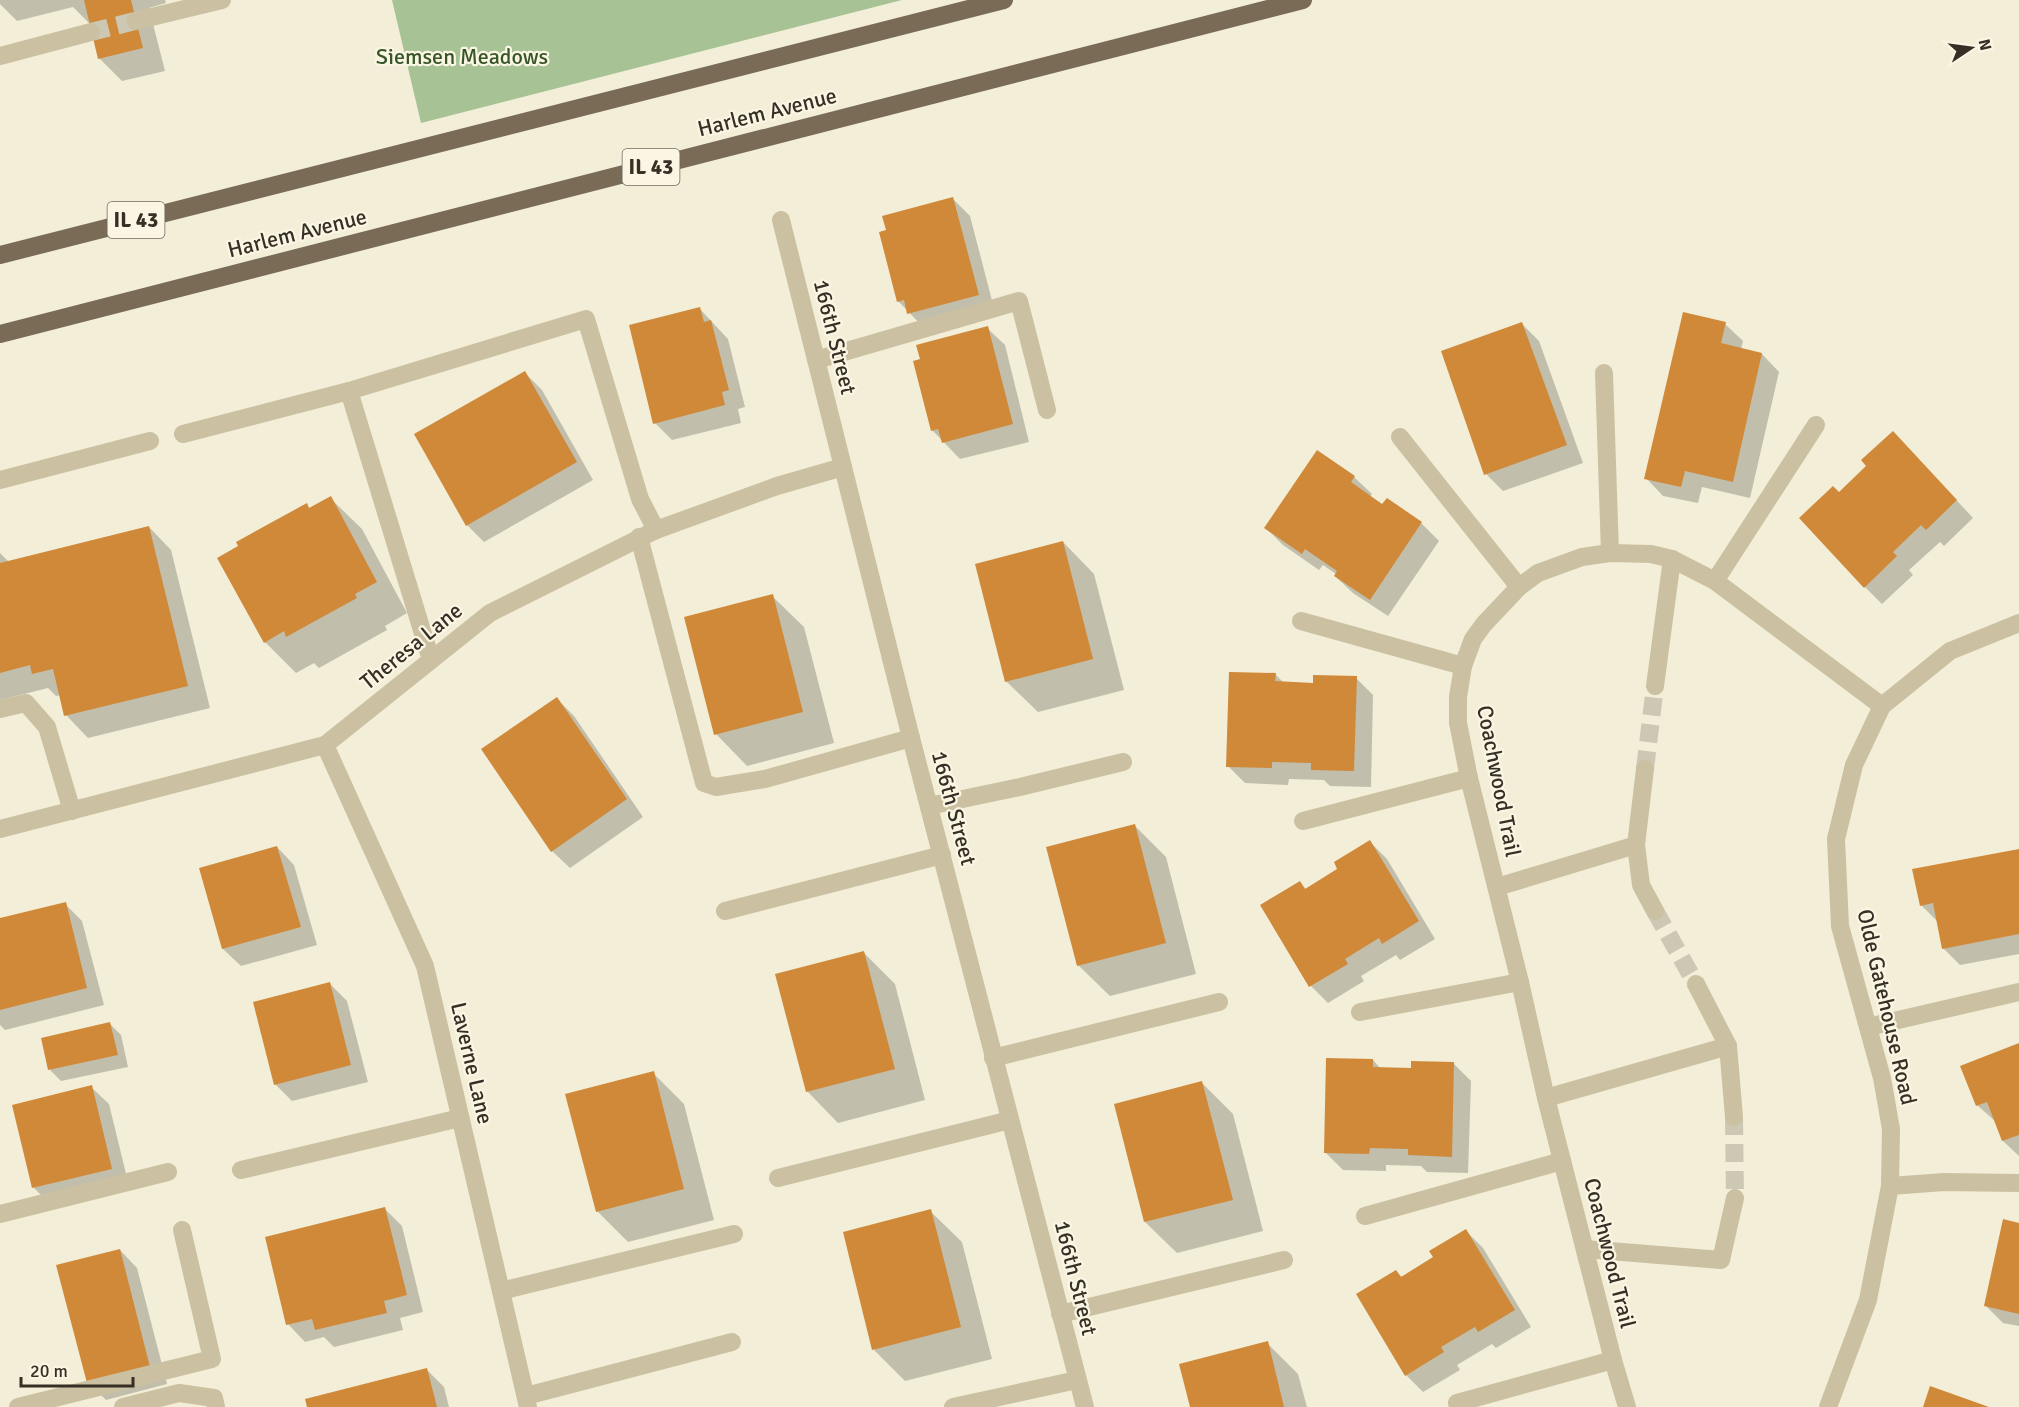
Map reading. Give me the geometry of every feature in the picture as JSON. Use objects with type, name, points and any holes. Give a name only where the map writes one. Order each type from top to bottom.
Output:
[{"type":"main road","name":"IL 43","points":[[0,255],[1004,0]]},
{"type":"main road","name":"Harlem Avenue","points":[[0,334],[1302,0]]},
{"type":"street","points":[[135,21],[222,0]]},
{"type":"street","points":[[0,56],[91,32]]},
{"type":"street","name":"166th Street","points":[[781,220],[911,738],[1085,1407]]},
{"type":"street","points":[[816,360],[1019,301],[1047,410]]},
{"type":"street","points":[[183,434],[349,391],[586,319],[640,499],[704,783],[716,787],[765,779],[911,738]]},
{"type":"street","points":[[1604,373],[1610,553]]},
{"type":"street","points":[[349,391],[431,660]]},
{"type":"street","points":[[1715,581],[1816,425]]},
{"type":"street","points":[[1400,437],[1519,587]]},
{"type":"street","points":[[0,480],[150,441]]},
{"type":"street","name":"Theresa Lane","points":[[0,829],[325,745],[490,613],[647,534],[777,486],[843,467]]},
{"type":"street","name":"Coachwood Trail","points":[[1627,1407],[1612,1360],[1584,1250],[1469,778],[1458,723],[1458,697],[1463,666],[1473,639],[1499,607],[1519,587],[1538,573],[1582,557],[1610,553],[1651,554],[1672,559],[1715,581],[1882,706]]},
{"type":"street","points":[[1655,686],[1672,559]]},
{"type":"street","points":[[1301,621],[1463,666]]},
{"type":"street","name":"Olde Gatehouse Road","points":[[1828,1407],[1868,1300],[1890,1186],[1891,1129],[1882,1078],[1840,926],[1836,838],[1854,765],[1882,706],[1950,651],[2019,623]]},
{"type":"street","points":[[0,709],[26,703],[47,727],[72,811]]},
{"type":"street","name":"Laverne Lane","points":[[325,745],[425,966],[527,1402]]},
{"type":"street","points":[[929,806],[1123,762]]},
{"type":"street","points":[[1645,770],[1636,845],[1641,885],[1655,911]]},
{"type":"street","points":[[1303,821],[1469,778]]},
{"type":"street","points":[[1497,887],[1636,845]]},
{"type":"street","points":[[725,911],[942,855]]},
{"type":"street","points":[[1360,1012],[1520,982]]},
{"type":"street","points":[[1696,984],[1728,1046],[1734,1117]]},
{"type":"street","points":[[1868,1027],[2019,992]]},
{"type":"street","points":[[993,1058],[1219,1002]]},
{"type":"street","points":[[1546,1098],[1728,1046]]},
{"type":"street","points":[[241,1170],[460,1118]]},
{"type":"street","points":[[778,1178],[1010,1119]]},
{"type":"street","points":[[1365,1216],[1562,1161]]},
{"type":"street","points":[[0,1214],[168,1172]]},
{"type":"street","points":[[1890,1186],[1944,1182],[2019,1183]]},
{"type":"street","points":[[1584,1250],[1722,1260],[1735,1197]]},
{"type":"street","points":[[18,1407],[212,1359],[182,1230]]},
{"type":"street","points":[[501,1292],[734,1234]]},
{"type":"street","points":[[1060,1314],[1284,1260]]},
{"type":"street","points":[[527,1402],[732,1342]]},
{"type":"street","points":[[1456,1403],[1612,1360]]},
{"type":"street","points":[[953,1407],[1077,1380]]},
{"type":"street","points":[[123,1407],[179,1393],[214,1398],[216,1407]]},
{"type":"green space","name":"Siemsen Meadows","points":[[392,0],[902,0],[421,123]]},
{"type":"building","points":[[84,0],[131,0],[143,48],[98,59]]},
{"type":"building","points":[[953,197],[979,295],[907,314],[904,300],[897,302],[879,232],[886,230],[882,216]]},
{"type":"building","points":[[700,307],[704,322],[711,320],[729,390],[722,392],[725,405],[653,424],[629,325]]},
{"type":"building","points":[[1683,312],[1726,322],[1721,343],[1762,353],[1733,482],[1685,471],[1681,487],[1644,479]]},
{"type":"building","points":[[1522,322],[1567,445],[1484,475],[1441,351]]},
{"type":"building","points":[[988,326],[1013,424],[942,443],[938,429],[931,431],[913,361],[920,359],[916,345]]},
{"type":"building","points":[[525,371],[577,462],[466,526],[414,434]]},
{"type":"building","points":[[1893,431],[1957,500],[1926,530],[1921,525],[1893,552],[1897,556],[1864,588],[1799,518],[1833,486],[1839,492],[1866,466],[1861,460]]},
{"type":"building","points":[[1317,450],[1355,476],[1351,482],[1382,504],[1387,498],[1422,522],[1370,600],[1334,576],[1337,571],[1305,549],[1302,554],[1264,528]]},
{"type":"building","points":[[331,496],[377,582],[355,594],[357,598],[286,637],[284,631],[264,643],[217,558],[238,546],[236,542],[307,503],[309,508]]},
{"type":"building","points":[[149,526],[188,686],[64,716],[53,669],[32,674],[30,665],[0,673],[0,563]]},
{"type":"building","points":[[1063,541],[1093,659],[1005,682],[975,564]]},
{"type":"building","points":[[773,594],[803,712],[714,735],[684,617]]},
{"type":"building","points":[[1229,672],[1276,673],[1275,681],[1313,683],[1313,675],[1357,676],[1354,771],[1311,770],[1311,763],[1272,762],[1272,768],[1226,767]]},
{"type":"building","points":[[557,697],[627,799],[551,852],[481,749]]},
{"type":"building","points":[[1135,824],[1166,943],[1077,966],[1046,847]]},
{"type":"building","points":[[1370,840],[1419,921],[1382,944],[1379,938],[1345,959],[1348,964],[1309,987],[1260,905],[1300,881],[1305,889],[1337,869],[1334,862]]},
{"type":"building","points":[[277,846],[301,927],[222,949],[199,868]]},
{"type":"building","points":[[2019,849],[2019,934],[1942,949],[1933,903],[1920,906],[1912,869]]},
{"type":"building","points":[[66,902],[87,988],[0,1010],[0,918]]},
{"type":"building","points":[[864,951],[895,1069],[806,1092],[775,974]]},
{"type":"building","points":[[330,982],[351,1065],[274,1085],[253,1002]]},
{"type":"building","points":[[110,1022],[118,1055],[48,1070],[41,1038]]},
{"type":"building","points":[[2019,1043],[2019,1135],[2002,1141],[1987,1102],[1976,1106],[1960,1066]]},
{"type":"building","points":[[1326,1058],[1373,1059],[1373,1067],[1411,1068],[1411,1061],[1454,1062],[1452,1157],[1408,1155],[1408,1149],[1370,1148],[1369,1154],[1324,1153]]},
{"type":"building","points":[[654,1071],[684,1189],[596,1212],[565,1094]]},
{"type":"building","points":[[1202,1081],[1233,1200],[1144,1222],[1114,1104]]},
{"type":"building","points":[[92,1085],[112,1169],[32,1188],[12,1105]]},
{"type":"building","points":[[385,1207],[407,1295],[384,1301],[387,1313],[315,1330],[312,1319],[286,1325],[265,1237]]},
{"type":"building","points":[[931,1209],[961,1327],[872,1350],[843,1232]]},
{"type":"building","points":[[2003,1219],[2019,1223],[2019,1314],[1984,1306]]},
{"type":"building","points":[[1466,1229],[1515,1310],[1478,1332],[1475,1327],[1441,1347],[1444,1352],[1405,1376],[1356,1294],[1396,1270],[1401,1277],[1433,1257],[1429,1251]]},
{"type":"building","points":[[120,1249],[150,1367],[87,1383],[56,1265]]},
{"type":"building","points":[[1268,1341],[1284,1407],[1190,1407],[1179,1364]]},
{"type":"building","points":[[427,1368],[437,1407],[307,1407],[305,1399]]},
{"type":"building","points":[[1930,1386],[1989,1407],[1923,1407]]},
{"type":"tunnel","points":[[91,32],[135,21]]},
{"type":"tunnel","points":[[1645,769],[1655,686]]},
{"type":"tunnel","points":[[1655,911],[1696,984]]},
{"type":"tunnel","points":[[1734,1117],[1735,1198]]}]
